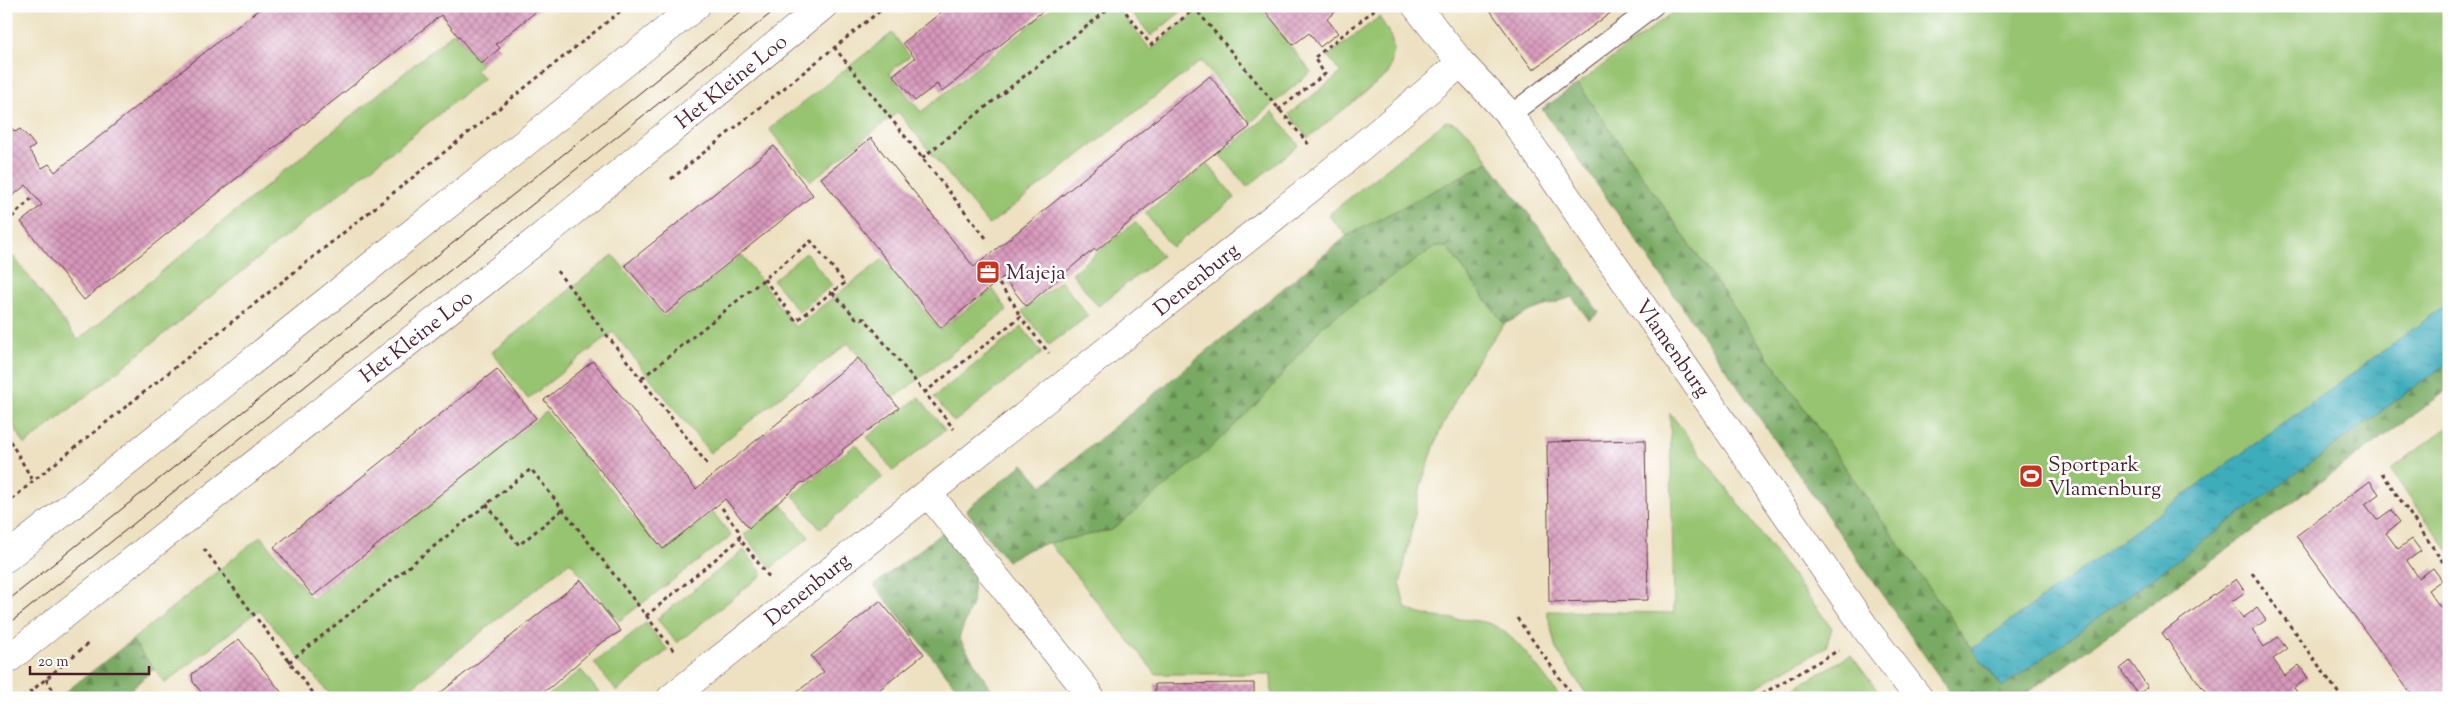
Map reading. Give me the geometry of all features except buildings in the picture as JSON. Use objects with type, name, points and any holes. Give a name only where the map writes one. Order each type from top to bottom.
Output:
[{"type":"street","points":[[6,558],[696,6]]},
{"type":"street","name":"Het Kleine Loo","points":[[6,661],[556,225],[823,6]]},
{"type":"street","name":"Vlamenburg","points":[[1416,6],[1461,63],[1510,115],[1869,633],[1919,698]]},
{"type":"street","name":"Denenburg","points":[[687,690],[928,493],[1332,171],[1461,63]]},
{"type":"street","points":[[928,493],[1088,692],[1088,698]]},
{"type":"lane","points":[[1510,115],[1654,6]]},
{"type":"path","points":[[6,505],[627,6]]},
{"type":"path","points":[[922,158],[1112,6]]},
{"type":"path","points":[[1121,6],[1151,45],[1194,7],[1278,110],[1310,146]]},
{"type":"path","points":[[1278,110],[1325,74],[1314,58],[1379,6]]},
{"type":"path","points":[[834,47],[986,238]]},
{"type":"path","points":[[6,223],[32,198]]},
{"type":"path","points":[[642,378],[764,278],[811,241],[845,283],[796,321],[764,278]]},
{"type":"path","points":[[557,271],[642,378],[708,466]]},
{"type":"path","points":[[999,284],[1014,304],[1020,317],[1049,353]]},
{"type":"path","points":[[832,292],[856,318],[865,320],[955,430]]},
{"type":"path","points":[[924,393],[1020,317]]},
{"type":"path","points":[[6,434],[34,481]]},
{"type":"path","points":[[289,662],[531,469],[646,616],[687,690]]},
{"type":"path","points":[[2382,473],[2449,571]]},
{"type":"path","points":[[486,504],[519,546],[563,509]]},
{"type":"path","points":[[722,508],[738,530],[740,539],[772,581]]},
{"type":"path","points":[[646,616],[740,539]]},
{"type":"path","points":[[204,548],[317,698]]},
{"type":"path","points":[[2252,572],[2342,698]]},
{"type":"path","points":[[1517,618],[1574,698]]},
{"type":"path","points":[[1755,698],[1869,633]]},
{"type":"path","points":[[46,679],[58,698]]},
{"type":"green space","points":[[1054,6],[1116,6],[1151,50],[1202,6],[1259,6],[1311,72],[1251,122],[1201,61],[989,225],[898,112],[811,181],[769,129],[892,33],[910,56],[889,73],[921,112]]},
{"type":"green space","points":[[1127,6],[1188,6],[1151,36]]},
{"type":"green space","name":"Sportpark Vlamenburg","points":[[1681,6],[2449,6],[2449,303],[1972,649],[1578,84]]},
{"type":"green space","points":[[1379,17],[1388,31],[1392,44],[1393,51],[1388,74],[1308,138],[1289,114],[1341,73],[1328,56]]},
{"type":"green space","points":[[454,32],[481,64],[475,69],[484,78],[25,445],[6,413],[6,247],[78,340]]},
{"type":"green space","points":[[1578,84],[1972,649],[2002,687],[2449,362],[2449,389],[2020,698],[1954,698],[1604,194],[1542,109]]},
{"type":"green space","points":[[1273,112],[1299,145],[1247,187],[1220,154]]},
{"type":"green space","points":[[1446,121],[1460,126],[1466,131],[1489,162],[1347,236],[1328,215]]},
{"type":"green space","points":[[1489,162],[1563,259],[1599,313],[1589,320],[1572,297],[1533,310],[1504,324],[1447,247],[1436,246],[1324,324],[1262,399],[1202,456],[1112,530],[1048,543],[1029,549],[1007,561],[966,510],[1023,464],[1042,486],[1347,236]]},
{"type":"green space","points":[[1208,164],[1235,198],[1172,247],[1145,213]]},
{"type":"green space","points":[[1135,222],[1162,256],[1098,306],[1072,273]]},
{"type":"green space","points":[[1436,246],[1447,247],[1504,324],[1471,369],[1439,433],[1421,485],[1400,585],[1405,607],[1424,615],[1477,621],[1497,627],[1527,654],[1561,698],[1272,698],[1271,674],[1156,674],[1049,543],[1112,530],[1296,355],[1324,324]]},
{"type":"green space","points":[[806,253],[832,285],[799,312],[773,280]]},
{"type":"green space","points":[[613,255],[664,317],[742,255],[795,327],[883,259],[940,330],[993,289],[1007,310],[894,398],[848,343],[710,453],[613,332],[528,399],[492,352]]},
{"type":"green space","points":[[1061,281],[1088,316],[1049,345],[1022,311]]},
{"type":"green space","points":[[1022,327],[1042,353],[954,422],[934,397]]},
{"type":"green space","points":[[919,397],[945,430],[893,471],[867,437]]},
{"type":"green space","points":[[546,412],[663,552],[713,512],[731,536],[619,621],[570,562],[398,698],[333,698],[259,610],[165,683],[132,640],[261,536],[312,599]]},
{"type":"green space","points":[[1670,413],[1832,628],[1826,647],[1737,698],[1589,698],[1556,649],[1547,611],[1674,613]]},
{"type":"green space","points":[[2449,426],[2449,551],[2390,470]]},
{"type":"green space","points":[[856,444],[883,477],[820,529],[793,495]]},
{"type":"green space","points":[[781,504],[809,537],[771,568],[744,535]]},
{"type":"green space","points":[[943,532],[974,578],[972,604],[959,638],[997,698],[965,698],[874,585]]},
{"type":"green space","points":[[744,550],[763,574],[677,643],[657,619]]},
{"type":"green space","points":[[646,623],[668,650],[617,691],[594,663]]},
{"type":"green space","points":[[132,640],[154,669],[121,698],[58,698]]},
{"type":"green space","points":[[1851,655],[1883,698],[1777,698]]},
{"type":"green space","points":[[581,670],[603,698],[545,698]]},
{"type":"water","points":[[2449,303],[2449,362],[2003,687],[1972,649]]},
{"type":"tram line","points":[[6,602],[748,6]]},
{"type":"tram line","points":[[6,626],[780,6]]},
{"type":"place","name":"Majeja","points":[[988,272]]},
{"type":"place","name":"Sportpark Vlamenburg","points":[[2031,476]]}]
